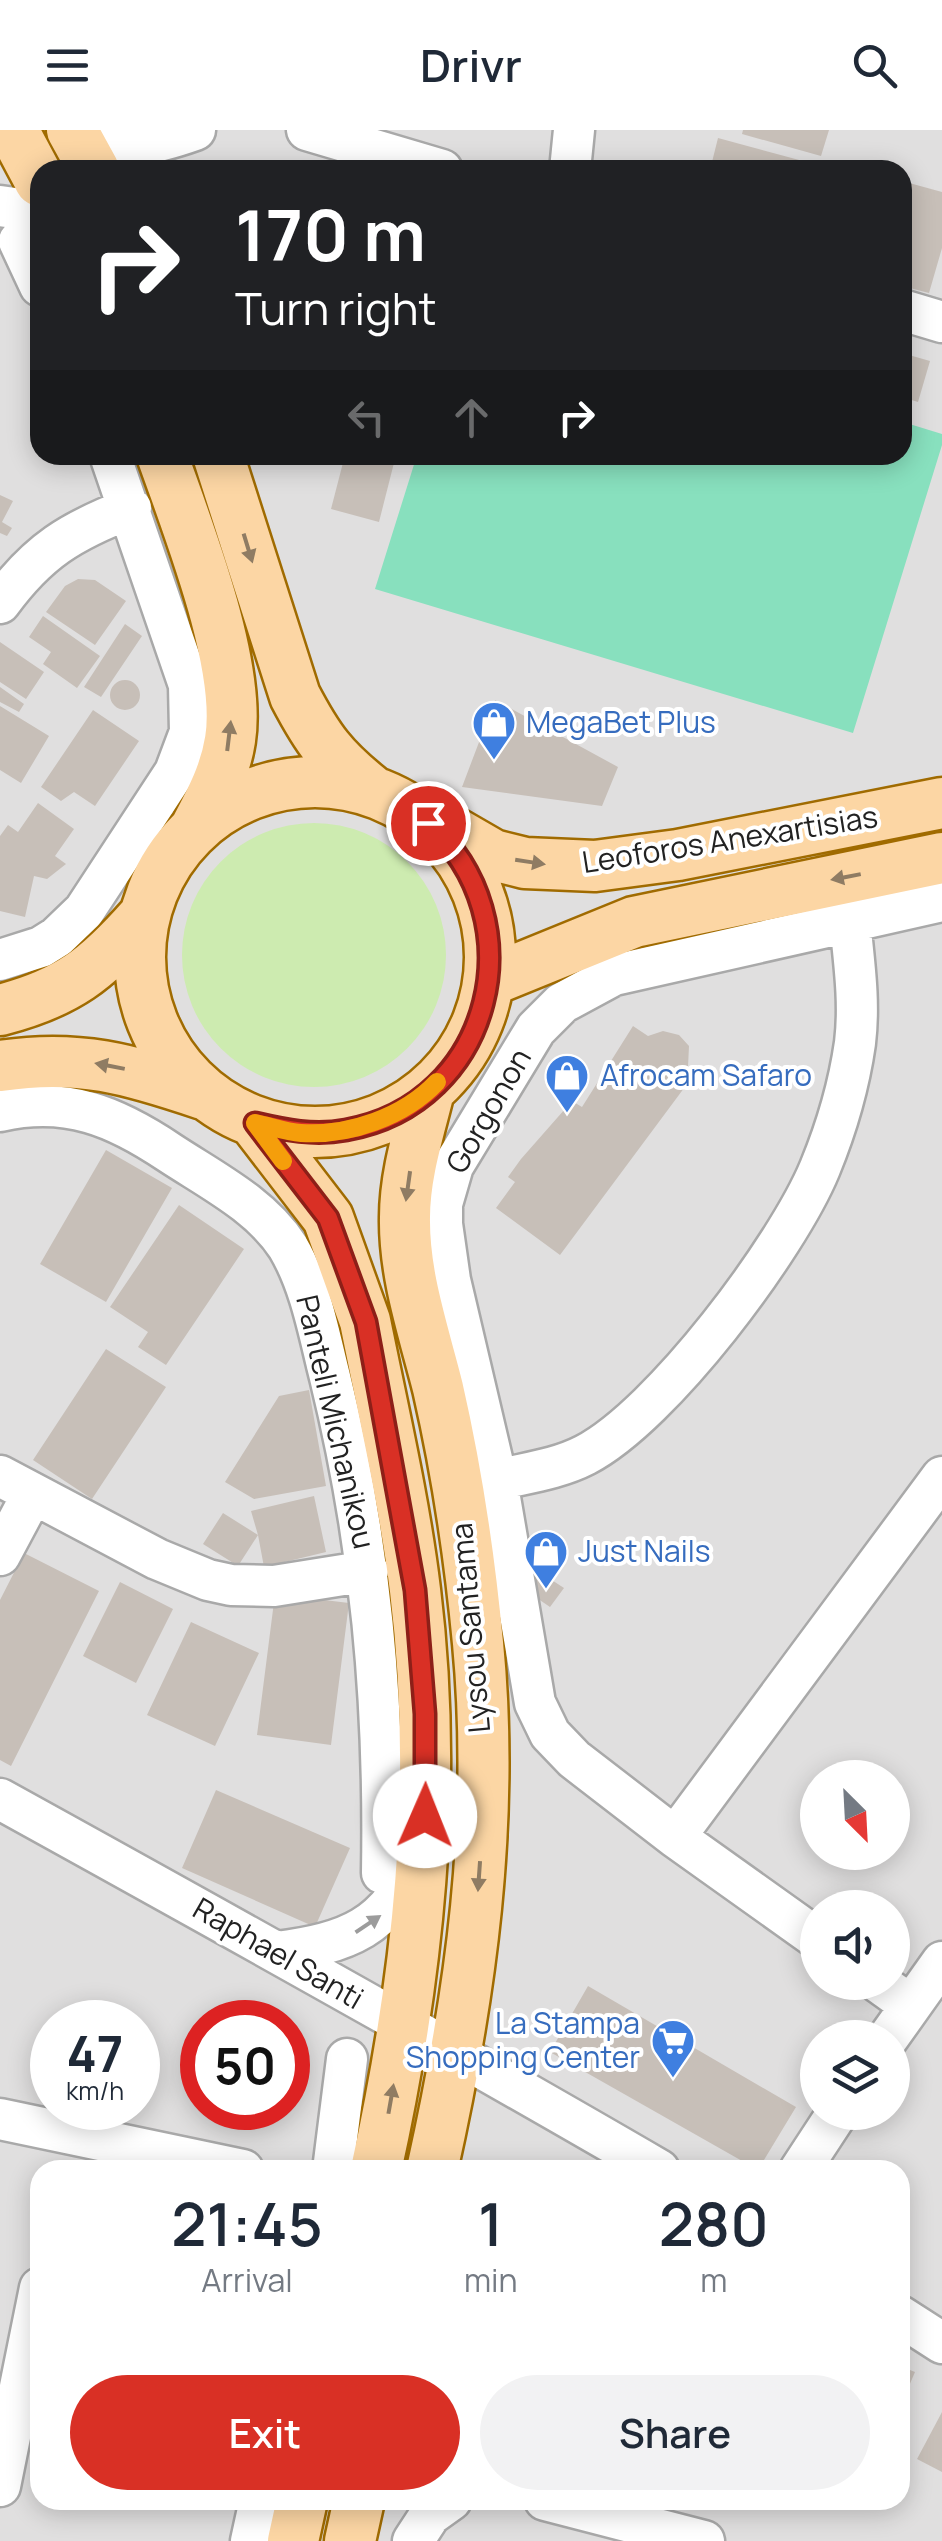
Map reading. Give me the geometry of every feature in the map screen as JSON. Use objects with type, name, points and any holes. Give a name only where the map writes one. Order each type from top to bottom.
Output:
[{"type":"main road","points":[[13,130],[30,161]]},
{"type":"main road","points":[[166,465],[216,626],[232,708],[224,765],[196,826],[162,868],[142,918],[138,967],[147,1015],[169,1058],[203,1094]]},
{"type":"main road","points":[[0,1066],[35,1060],[98,1063],[203,1094],[255,1123],[300,1133],[346,1130],[390,1116],[429,1090],[458,1060],[478,1022],[490,981],[489,930],[474,880],[445,838],[336,762],[314,732],[295,696],[221,465]]},
{"type":"main road","points":[[196,826],[234,800],[279,784],[325,781],[391,799]]},
{"type":"main road","name":"Leoforos Anexartisias","points":[[391,799],[493,855],[560,866],[678,855],[942,803]]},
{"type":"main road","name":"Leoforos Anexartisias","points":[[490,981],[634,922],[942,858]]},
{"type":"main road","points":[[0,1010],[74,982],[104,961],[142,918]]},
{"type":"main road","name":"Lysou Santama","points":[[429,1090],[407,1187],[404,1219],[408,1256],[456,1485],[478,1643],[482,1709],[480,1864],[472,1960],[458,2054],[434,2160]]},
{"type":"main road","name":"Lysou Santama","points":[[255,1123],[328,1218],[366,1322],[415,1590],[425,1714],[424,1845],[414,1965],[378,2160]]},
{"type":"main road","points":[[293,2541],[300,2510]]},
{"type":"main road","points":[[350,2541],[357,2510]]},
{"type":"street","points":[[0,172],[13,130]]},
{"type":"street","points":[[571,160],[574,130]]},
{"type":"street","points":[[313,131],[409,160]]},
{"type":"street","points":[[81,146],[129,147],[187,133]]},
{"type":"street","points":[[147,160],[187,133]]},
{"type":"street","points":[[0,206],[29,210],[29,229]]},
{"type":"street","points":[[912,313],[942,322]]},
{"type":"street","points":[[0,960],[40,947],[84,911],[185,753],[190,732],[189,686],[114,465]]},
{"type":"street","points":[[0,603],[43,552],[88,524],[131,508]]},
{"type":"street","name":"Gorgonon","points":[[675,1837],[574,1759],[550,1734],[541,1718],[530,1685],[497,1480],[450,1280],[442,1204],[453,1166],[536,1029],[562,1002],[614,975],[942,901]]},
{"type":"street","points":[[497,1480],[584,1456],[626,1426],[661,1394],[724,1319],[801,1206],[834,1131],[855,1041],[857,993],[850,921]]},
{"type":"street","name":"Panteli Michanikou","points":[[0,1112],[67,1106],[123,1125],[241,1200],[274,1229],[296,1262],[314,1315],[353,1480],[368,1571],[382,1720],[382,1873]]},
{"type":"street","points":[[800,1926],[675,1837],[942,1477]]},
{"type":"street","points":[[0,1556],[16,1486],[183,1572],[230,1585],[274,1586],[368,1571]]},
{"type":"street","name":"Raphael Santi","points":[[0,1800],[642,2160]]},
{"type":"street","points":[[276,1952],[326,1944],[378,1919],[406,1886],[424,1845]]},
{"type":"street","points":[[892,2008],[942,1962]]},
{"type":"street","points":[[334,2160],[347,2059]]},
{"type":"street","points":[[0,2119],[68,2153],[140,2160]]},
{"type":"street","points":[[807,2160],[826,2130]]},
{"type":"street","points":[[0,2486],[11,2371],[30,2317]]},
{"type":"street","points":[[910,2322],[942,2343]]},
{"type":"street","points":[[250,2541],[258,2510]]},
{"type":"street","points":[[413,2541],[437,2510]]},
{"type":"street","points":[[583,2510],[704,2541]]},
{"type":"shaded area","points":[[0,130],[942,130],[942,2541],[0,2541]]},
{"type":"green space","points":[[912,425],[942,434],[942,445],[853,733],[375,589],[414,465],[912,465]]},
{"type":"green space","points":[[314,823],[364,833],[407,862],[436,905],[446,955],[436,1005],[407,1048],[364,1077],[314,1087],[264,1077],[221,1048],[192,1005],[182,955],[192,905],[221,862],[264,833]]},
{"type":"building","points":[[743,130],[829,130],[821,156],[742,134]]},
{"type":"building","points":[[718,138],[799,160],[712,160]]},
{"type":"building","points":[[912,184],[942,192],[942,248],[929,293],[912,289]]},
{"type":"building","points":[[912,356],[930,361],[918,402],[912,400]]},
{"type":"building","points":[[342,465],[393,465],[379,522],[331,509]]},
{"type":"building","points":[[0,495],[13,501],[2,522],[12,528],[7,536],[0,533]]},
{"type":"building","points":[[78,579],[95,580],[126,601],[95,645],[46,612],[65,586]]},
{"type":"building","points":[[43,616],[100,656],[77,688],[43,664],[51,652],[29,637]]},
{"type":"building","points":[[125,624],[142,636],[101,697],[84,687]]},
{"type":"building","points":[[0,642],[44,672],[26,699],[0,682]]},
{"type":"building","points":[[125,680],[136,684],[140,695],[136,706],[125,710],[114,706],[110,695],[114,684]]},
{"type":"building","points":[[0,687],[24,704],[19,712],[0,702]]},
{"type":"building","points":[[495,700],[618,767],[602,806],[462,787]]},
{"type":"building","points":[[0,706],[49,736],[21,783],[0,770]]},
{"type":"building","points":[[93,710],[139,741],[95,806],[74,792],[61,801],[41,787]]},
{"type":"building","points":[[38,803],[74,829],[55,856],[66,864],[47,879],[34,876],[25,917],[0,911],[0,836],[8,825],[18,832]]},
{"type":"building","points":[[633,1026],[648,1036],[663,1031],[679,1035],[689,1046],[688,1067],[696,1072],[560,1255],[496,1208],[515,1182],[508,1177],[521,1159],[572,1101],[582,1107]]},
{"type":"building","points":[[106,1150],[172,1188],[106,1302],[40,1264]]},
{"type":"building","points":[[179,1205],[244,1249],[166,1365],[138,1347],[148,1332],[110,1307]]},
{"type":"building","points":[[106,1349],[166,1387],[92,1499],[33,1460]]},
{"type":"building","points":[[309,1390],[326,1486],[254,1499],[225,1482],[279,1396]]},
{"type":"building","points":[[314,1496],[326,1552],[264,1567],[251,1511]]},
{"type":"building","points":[[223,1513],[258,1535],[238,1566],[203,1544]]},
{"type":"building","points":[[24,1553],[99,1591],[11,1766],[0,1760],[0,1600]]},
{"type":"building","name":"Just Nails","points":[[541,1573],[564,1588],[550,1607],[528,1592]]},
{"type":"building","points":[[120,1582],[173,1609],[136,1683],[83,1656]]},
{"type":"building","points":[[275,1594],[349,1603],[331,1745],[257,1735]]},
{"type":"building","points":[[191,1622],[259,1653],[215,1746],[147,1715]]},
{"type":"building","points":[[216,1790],[350,1848],[315,1927],[182,1868]]},
{"type":"building","name":"La Stampa Shopping Center","points":[[588,1986],[796,2107],[764,2160],[740,2160],[550,2052]]},
{"type":"building","points":[[942,2412],[942,2472],[917,2459]]},
{"type":"slow traffic","points":[[283,1161],[255,1123],[300,1133],[346,1130],[390,1116],[437,1082]]},
{"type":"place","name":"MegaBet Plus","points":[[494,761]]},
{"type":"place","name":"Afrocam Safaro","points":[[567,1114]]},
{"type":"place","name":"Just Nails","points":[[546,1590]]},
{"type":"place","name":"La Stampa Shopping Center","points":[[673,2079]]},
{"type":"route","points":[[425,1816],[425,1714],[415,1590],[366,1322],[328,1218],[255,1123],[300,1133],[346,1130],[390,1116],[429,1090],[458,1060],[478,1022],[490,981],[489,930],[474,880],[445,838],[428,823]]}]
